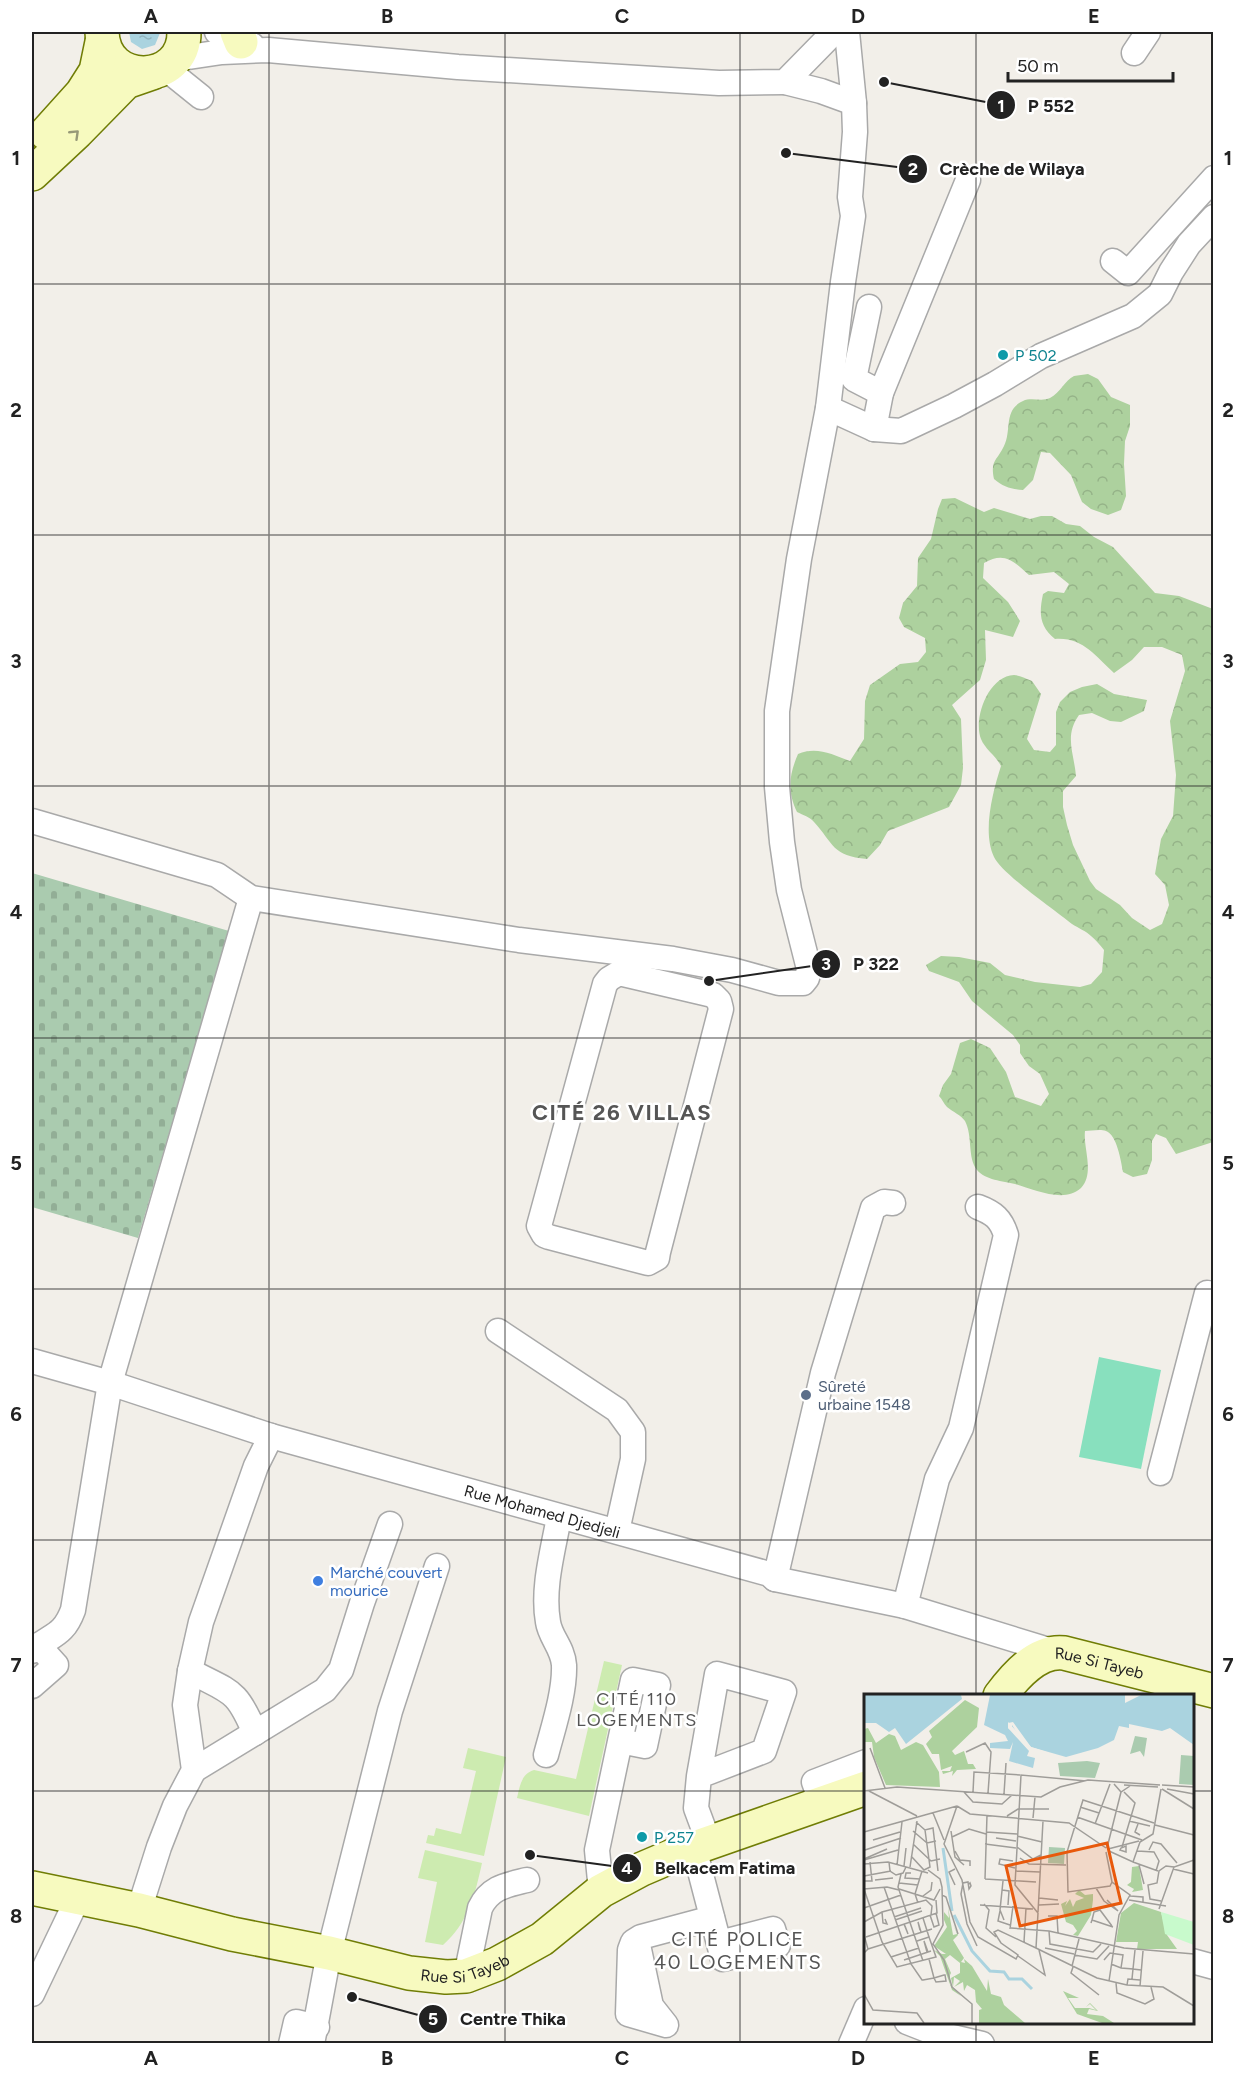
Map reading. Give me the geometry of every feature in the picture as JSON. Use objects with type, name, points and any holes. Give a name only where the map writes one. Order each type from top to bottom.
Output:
[{"type":"main road","points":[[102,37],[107,54],[121,67],[139,74],[169,58]]},
{"type":"main road","points":[[32,146],[82,93],[96,71],[102,37]]},
{"type":"main road","points":[[32,174],[126,82],[169,58]]},
{"type":"main road","name":"Rue Si Tayeb","points":[[1001,1694],[1022,1670],[1055,1652],[1214,1691]]},
{"type":"main road","name":"Rue Si Tayeb","points":[[32,1887],[409,1973],[446,1977],[466,1976],[497,1964],[542,1939],[601,1891],[642,1869],[702,1845],[864,1789]]},
{"type":"street","points":[[785,82],[834,32]]},
{"type":"street","points":[[32,821],[218,875],[251,898],[519,940],[673,959],[732,970],[780,983],[803,983],[809,969],[789,890],[782,842],[777,787],[777,711],[799,559],[828,408],[843,282],[854,216],[850,197],[855,132],[854,103],[847,32]]},
{"type":"street","points":[[1134,53],[1148,32]]},
{"type":"street","points":[[169,58],[222,52],[241,39],[481,68],[719,83],[785,82],[822,91],[854,103]]},
{"type":"street","points":[[169,58],[201,97]]},
{"type":"street","points":[[1113,261],[1128,273],[1214,178]]},
{"type":"street","points":[[874,429],[881,393],[968,180]]},
{"type":"street","points":[[828,408],[874,429],[901,431],[995,384],[1041,356],[1132,316],[1160,294],[1189,244],[1214,217]]},
{"type":"street","points":[[869,307],[854,379],[881,393]]},
{"type":"street","points":[[32,1686],[56,1665],[35,1648],[61,1632],[69,1622],[73,1610],[110,1383],[251,898]]},
{"type":"street","points":[[719,1001],[709,994],[626,974],[619,973],[605,984],[540,1221],[539,1226],[544,1235],[643,1263],[648,1263],[657,1257],[721,1013],[719,1001],[726,992],[732,970]]},
{"type":"street","points":[[775,1579],[823,1373],[873,1208],[884,1202],[893,1203]]},
{"type":"street","points":[[905,1606],[937,1479],[961,1428],[1006,1235],[1002,1223],[993,1212],[978,1207]]},
{"type":"street","points":[[1160,1473],[1207,1293],[1214,1294]]},
{"type":"street","points":[[498,1330],[618,1410],[633,1432],[633,1459],[617,1531]]},
{"type":"street","name":"Rue Mohamed Djedjeli","points":[[32,1361],[110,1383],[271,1436],[769,1574],[775,1579],[905,1606],[1055,1652]]},
{"type":"street","points":[[194,1770],[185,1705],[201,1622],[256,1466],[271,1436]]},
{"type":"street","points":[[546,1755],[564,1675],[562,1652],[548,1626],[546,1612],[548,1581],[559,1517]]},
{"type":"street","points":[[140,1910],[159,1846],[175,1806],[194,1770],[325,1690],[341,1670],[390,1524]]},
{"type":"street","points":[[291,2043],[297,2022],[315,2035],[329,1953],[390,1711],[437,1566]]},
{"type":"street","points":[[190,1671],[222,1686],[236,1696],[245,1709],[255,1733]]},
{"type":"street","points":[[699,1776],[764,1751],[784,1692],[717,1674],[699,1776],[696,1808],[712,1918],[719,1943]]},
{"type":"street","points":[[601,1891],[597,1850],[620,1742]]},
{"type":"street","points":[[822,1804],[814,1782],[864,1763]]},
{"type":"street","points":[[466,1976],[483,1901],[500,1887],[527,1880]]},
{"type":"street","points":[[32,1994],[78,1898]]},
{"type":"street","points":[[637,1940],[641,1936],[712,1918]]},
{"type":"street","points":[[1194,1961],[1214,1967]]},
{"type":"street","points":[[851,2043],[864,2014]]},
{"type":"street","points":[[912,2024],[935,2033],[982,2043]]},
{"type":"green space","points":[[1088,374],[1098,379],[1111,397],[1130,405],[1130,426],[1125,441],[1126,496],[1121,510],[1108,515],[1091,509],[1082,502],[1071,475],[1050,453],[1041,452],[1033,480],[1023,490],[1001,484],[994,479],[993,473],[994,464],[1006,440],[1010,415],[1017,405],[1026,400],[1050,398],[1074,376]]},
{"type":"green space","points":[[955,498],[984,512],[994,508],[1030,519],[1052,516],[1066,524],[1080,526],[1113,547],[1155,593],[1179,596],[1213,609],[1213,1142],[1176,1154],[1166,1138],[1156,1134],[1152,1141],[1152,1160],[1147,1174],[1133,1177],[1123,1172],[1118,1149],[1110,1133],[1101,1130],[1085,1131],[1088,1168],[1085,1182],[1074,1193],[1066,1195],[1048,1194],[994,1180],[977,1170],[972,1159],[965,1121],[947,1107],[939,1096],[951,1074],[960,1043],[971,1039],[990,1048],[1006,1072],[1015,1097],[1041,1106],[1049,1094],[1040,1074],[1029,1066],[1020,1053],[1020,1045],[1013,1035],[972,1001],[959,982],[929,971],[926,965],[941,956],[959,957],[990,963],[1005,975],[1035,982],[1080,987],[1091,984],[1102,972],[1104,950],[1098,943],[1007,873],[994,857],[991,847],[990,812],[1001,766],[981,739],[979,721],[990,690],[1005,677],[1014,675],[1032,681],[1041,694],[1027,739],[1034,750],[1050,752],[1056,745],[1056,712],[1060,702],[1070,692],[1097,684],[1114,694],[1147,700],[1144,711],[1121,722],[1110,721],[1092,713],[1079,715],[1074,723],[1071,737],[1076,776],[1063,791],[1063,807],[1073,845],[1096,889],[1150,930],[1162,924],[1169,905],[1165,885],[1155,874],[1161,839],[1173,816],[1176,775],[1170,721],[1185,671],[1182,655],[1162,647],[1144,647],[1132,660],[1114,673],[1081,644],[1065,639],[1055,639],[1043,624],[1041,607],[1043,594],[1048,591],[1064,593],[1069,584],[1054,572],[1029,575],[1008,559],[991,559],[984,563],[983,578],[1008,602],[1020,621],[1013,637],[985,630],[986,660],[980,680],[952,705],[961,719],[963,768],[961,785],[949,807],[888,831],[880,845],[867,859],[847,855],[835,848],[812,820],[797,812],[792,797],[791,776],[798,754],[818,751],[850,761],[864,739],[865,701],[870,685],[900,664],[918,662],[926,652],[925,638],[904,627],[899,618],[903,603],[917,586],[918,558],[931,539],[942,499]]},
{"type":"green space","points":[[32,873],[229,931],[138,1238],[32,1207]]},
{"type":"green space","points":[[1099,1357],[1161,1370],[1141,1469],[1079,1457]]},
{"type":"green space","points":[[604,1661],[622,1665],[589,1816],[517,1798],[524,1777],[534,1770],[576,1779]]},
{"type":"green space","points":[[468,1748],[506,1757],[484,1856],[426,1843],[428,1835],[434,1836],[436,1828],[461,1834],[476,1771],[463,1768]]},
{"type":"green space","points":[[425,1850],[482,1863],[469,1908],[459,1927],[443,1945],[425,1942],[437,1882],[418,1878]]},
{"type":"water","points":[[129,32],[160,33],[155,45],[142,49],[131,42]]},
{"type":"place","name":"P 552","points":[[884,82]]},
{"type":"place","name":"Crèche de Wilaya","points":[[786,153]]},
{"type":"place","name":"P 502","points":[[1003,355]]},
{"type":"place","name":"P 322","points":[[709,981]]},
{"type":"place","name":"Sûreté urbaine 1548","points":[[806,1395]]},
{"type":"place","name":"Marché couvert mourice","points":[[318,1581]]},
{"type":"place","name":"P 257","points":[[642,1837]]},
{"type":"place","name":"Belkacem Fatima","points":[[530,1855]]},
{"type":"place","name":"Centre Thika","points":[[352,1997]]},
{"type":"district","name":"CITÉ 26 VILLAS","points":[[622,1112]]},
{"type":"district","name":"CITÉ 110 LOGEMENTS","points":[[637,1709]]},
{"type":"district","name":"CITÉ POLICE 40 LOGEMENTS","points":[[738,1950]]}]
